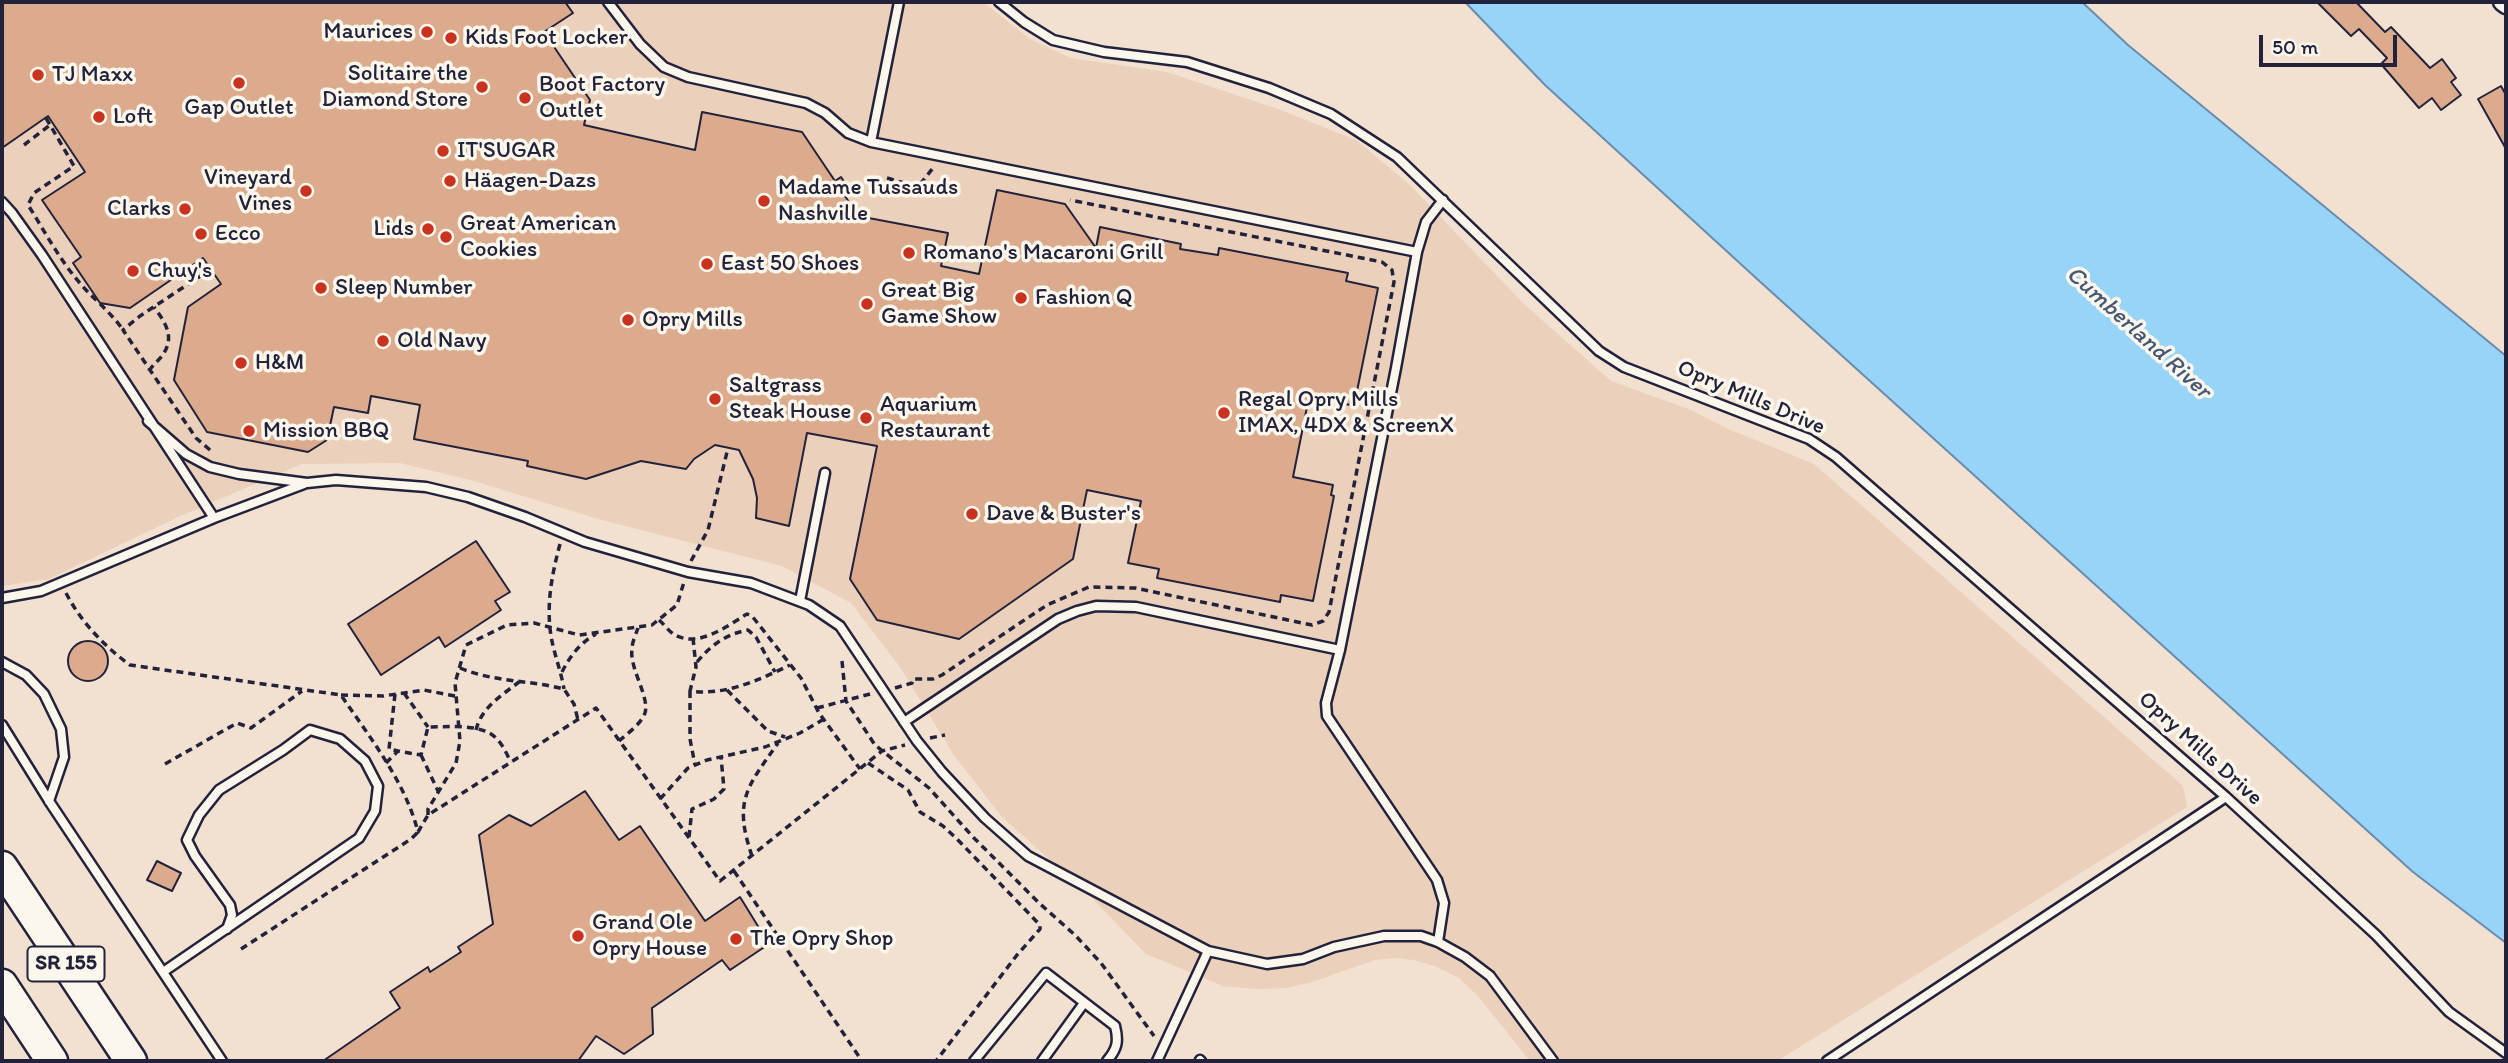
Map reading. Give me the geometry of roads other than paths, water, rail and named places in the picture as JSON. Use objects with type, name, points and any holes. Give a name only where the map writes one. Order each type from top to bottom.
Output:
[{"type":"highway","name":"SR 155","points":[[2,867],[131,1061]]},
{"type":"highway","name":"SR 155","points":[[2,985],[52,1061]]},
{"type":"street","points":[[2502,2],[2506,5]]},
{"type":"lane","points":[[608,2],[640,44],[664,68],[688,78],[806,103],[825,113],[848,133],[871,142],[1417,252]]},
{"type":"lane","points":[[871,142],[899,2]]},
{"type":"lane","name":"Opry Mills Drive","points":[[999,2],[1053,40],[1104,52],[1187,62],[1269,88],[1331,114],[1397,157],[1599,351],[1624,367],[1809,439],[1836,457],[2226,797],[2376,935],[2449,1012],[2506,1053]]},
{"type":"lane","points":[[1438,942],[1444,903],[1437,880],[1327,716],[1326,703],[1340,650],[1417,252],[1426,222],[1443,200]]},
{"type":"lane","points":[[2,202],[42,255],[214,518]]},
{"type":"lane","points":[[149,421],[186,454],[210,467],[239,474],[307,483],[336,480],[426,487],[468,497],[584,542],[688,572],[751,583],[809,605],[840,626],[917,741],[985,818],[1028,856],[1208,951],[1267,964],[1303,959],[1334,947],[1384,936],[1421,936],[1438,942],[1465,957],[1490,976],[1553,1061]]},
{"type":"lane","points":[[800,601],[825,472]]},
{"type":"lane","points":[[2,598],[41,591],[214,518],[307,483]]},
{"type":"lane","points":[[904,722],[1058,619],[1096,606],[1136,607],[1340,650]]},
{"type":"lane","points":[[2,662],[26,675],[44,695],[61,729],[64,758],[49,801]]},
{"type":"lane","points":[[2,725],[49,801],[222,1061]]},
{"type":"lane","points":[[163,972],[227,929],[359,838],[374,811],[378,786],[365,761],[340,740],[310,730],[219,790],[199,815],[187,840],[195,856],[230,905],[232,915],[227,929]]},
{"type":"lane","points":[[1827,1061],[2226,797]]},
{"type":"lane","points":[[1157,1061],[1208,951]]},
{"type":"lane","points":[[974,1061],[1046,973],[1115,1026],[1118,1038],[1116,1050],[1107,1061]]},
{"type":"lane","points":[[1042,1061],[1084,1003]]},
{"type":"water","name":"Cumberland River","points":[[1465,2],[2082,2],[2128,45],[2506,356],[2506,943],[2413,872],[1545,85]]},
{"type":"place","name":"Maurices","points":[[427,32]]},
{"type":"place","name":"Kids Foot Locker","points":[[451,38]]},
{"type":"place","name":"TJ Maxx","points":[[38,75]]},
{"type":"place","name":"Gap Outlet","points":[[239,83]]},
{"type":"place","name":"Solitaire the Diamond Store","points":[[482,87]]},
{"type":"place","name":"Boot Factory Outlet","points":[[525,98]]},
{"type":"place","name":"Loft","points":[[99,117]]},
{"type":"place","name":"IT'SUGAR","points":[[443,151]]},
{"type":"place","name":"Häagen-Dazs","points":[[450,181]]},
{"type":"place","name":"Vineyard Vines","points":[[306,191]]},
{"type":"place","name":"Madame Tussauds Nashville","points":[[764,201]]},
{"type":"place","name":"Clarks","points":[[185,209]]},
{"type":"place","name":"Lids","points":[[428,229]]},
{"type":"place","name":"Ecco","points":[[201,234]]},
{"type":"place","name":"Great American Cookies","points":[[446,237]]},
{"type":"place","name":"Romano's Macaroni Grill","points":[[909,253]]},
{"type":"place","name":"East 50 Shoes","points":[[707,264]]},
{"type":"place","name":"Chuy's","points":[[133,271]]},
{"type":"place","name":"Sleep Number","points":[[321,288]]},
{"type":"place","name":"Fashion Q","points":[[1021,298]]},
{"type":"place","name":"Great Big Game Show","points":[[867,304]]},
{"type":"place","name":"Opry Mills","points":[[628,320]]},
{"type":"place","name":"Old Navy","points":[[383,341]]},
{"type":"place","name":"H&M","points":[[241,363]]},
{"type":"place","name":"Saltgrass Steak House","points":[[715,399]]},
{"type":"place","name":"Regal Opry Mills IMAX, 4DX & ScreenX","points":[[1224,413]]},
{"type":"place","name":"Aquarium Restaurant","points":[[866,418]]},
{"type":"place","name":"Mission BBQ","points":[[249,431]]},
{"type":"place","name":"Dave & Buster's","points":[[972,514]]},
{"type":"place","name":"Grand Ole Opry House","points":[[578,936]]},
{"type":"place","name":"The Opry Shop","points":[[736,939]]}]
